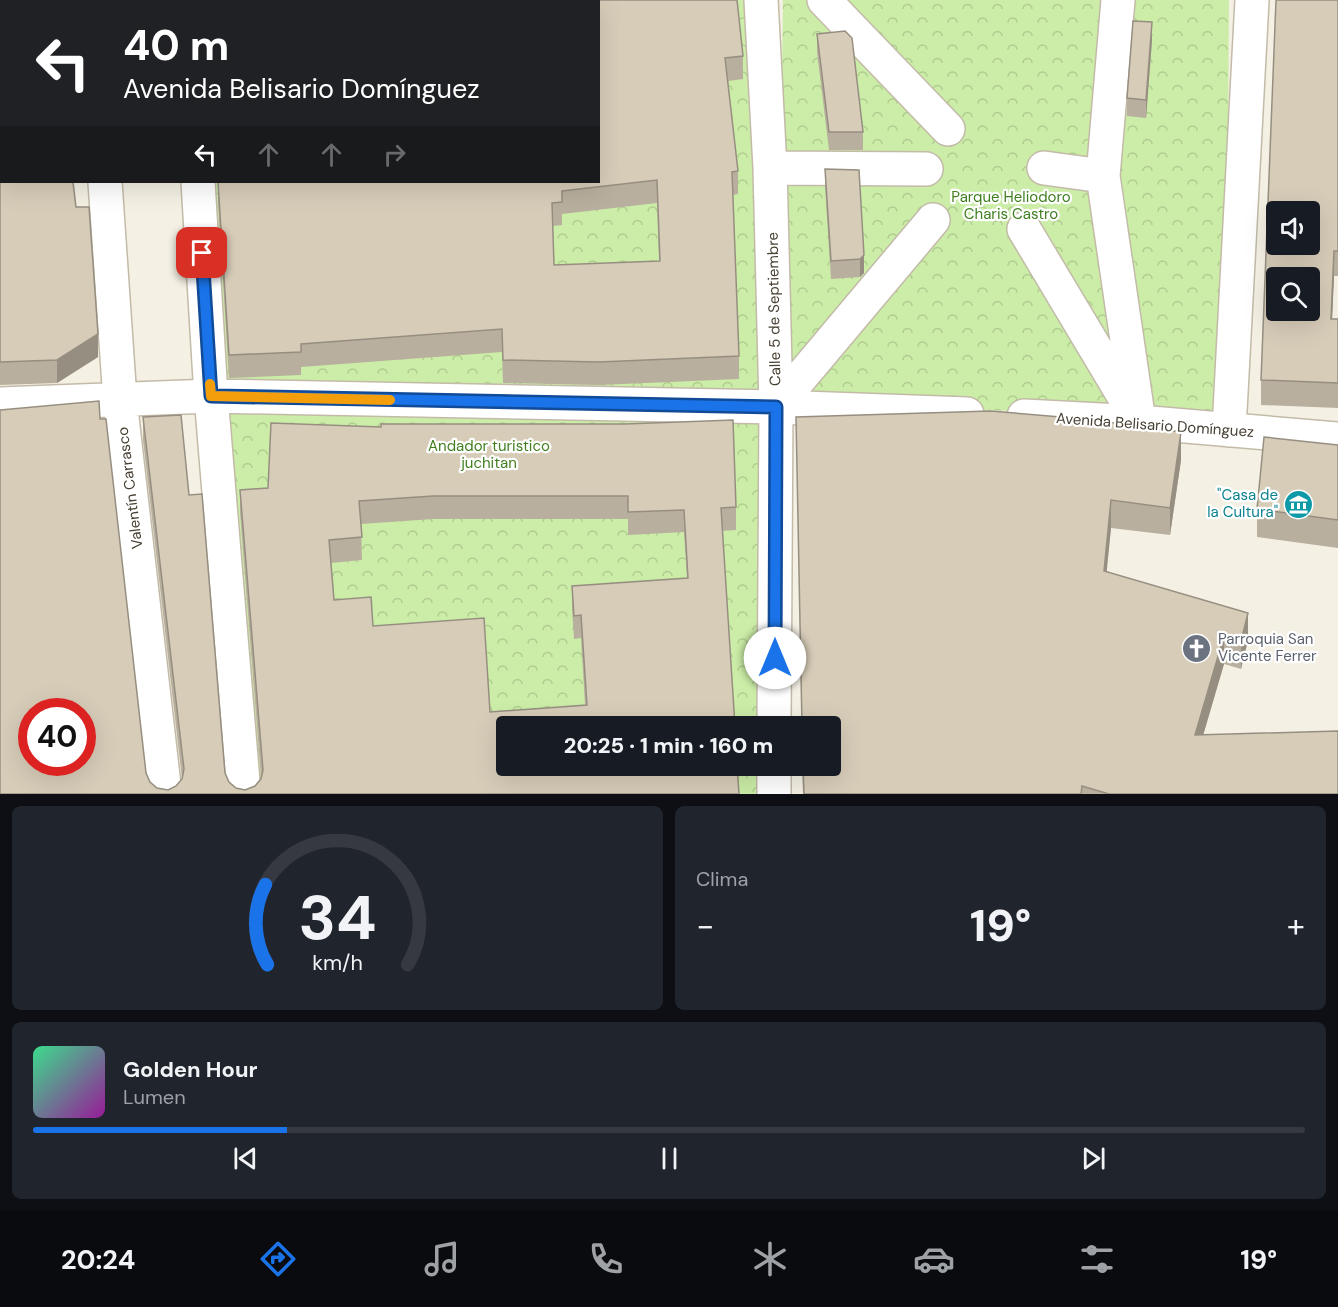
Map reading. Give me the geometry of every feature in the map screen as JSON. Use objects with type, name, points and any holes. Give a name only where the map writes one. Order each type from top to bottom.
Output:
[{"type":"street","name":"Calle 5 de Septiembre","points":[[761,0],[770,168],[776,407],[774,716]]},
{"type":"street","points":[[824,0],[948,129]]},
{"type":"street","points":[[1118,0],[1103,176],[1139,422]]},
{"type":"street","points":[[1229,430],[1252,0]]},
{"type":"street","points":[[770,168],[926,169]]},
{"type":"street","points":[[1044,168],[1103,176]]},
{"type":"street","name":"Valentín Carrasco","points":[[105,183],[120,400],[165,794]]},
{"type":"street","points":[[198,183],[211,396],[244,794]]},
{"type":"street","points":[[776,407],[933,220]]},
{"type":"street","points":[[1023,229],[1139,422]]},
{"type":"street","name":"Avenida Belisario Domínguez","points":[[0,404],[211,396],[776,407],[1139,422],[1338,439]]},
{"type":"street","points":[[774,776],[774,794]]},
{"type":"green space","name":"Andador turistico juchitan","points":[[600,0],[761,0],[774,716],[496,716],[496,776],[774,776],[774,794],[241,794],[198,183],[600,183]]},
{"type":"green space","name":"Parque Heliodoro Charis Castro","points":[[783,0],[1229,0],[1226,425],[1098,414],[778,403]]},
{"type":"building","points":[[600,0],[737,0],[743,56],[725,58],[738,171],[732,172],[739,356],[599,362],[503,360],[502,329],[301,344],[301,352],[229,355],[218,183],[600,183]],"holes":[[[657,180],[660,261],[554,265],[552,203],[562,202],[562,191]]]},
{"type":"building","points":[[1276,0],[1338,0],[1338,251],[1334,251],[1331,319],[1338,319],[1338,383],[1261,380],[1266,253],[1320,255],[1320,201],[1268,201]]},
{"type":"building","points":[[1133,21],[1152,22],[1146,100],[1127,98]]},
{"type":"building","points":[[845,31],[852,38],[863,132],[829,132],[817,34]]},
{"type":"building","points":[[825,169],[859,170],[864,255],[860,259],[831,261]]},
{"type":"building","points":[[0,183],[73,183],[76,207],[89,207],[98,334],[57,360],[0,362]]},
{"type":"building","points":[[99,401],[100,419],[106,419],[146,773],[150,782],[157,788],[168,790],[182,779],[184,769],[143,417],[181,415],[189,495],[202,494],[225,773],[229,782],[236,788],[245,790],[255,786],[261,779],[263,770],[240,490],[268,488],[271,423],[381,427],[381,424],[625,424],[733,420],[736,507],[721,508],[734,716],[496,716],[496,776],[738,776],[739,794],[0,794],[0,410]],"holes":[[[433,496],[628,496],[628,512],[684,510],[688,578],[572,586],[574,616],[581,615],[587,705],[490,712],[484,618],[373,626],[371,597],[334,600],[329,540],[362,537],[359,501]]]},
{"type":"building","points":[[990,411],[1085,419],[1181,432],[1170,508],[1111,500],[1104,571],[1248,613],[1241,641],[1224,636],[1195,735],[1338,731],[1338,794],[1109,794],[1082,786],[1081,794],[804,794],[803,776],[841,776],[841,716],[802,716],[796,417]]},
{"type":"building","name":"\"Casa de la Cultura\"","points":[[1264,437],[1338,445],[1338,520],[1257,509]]},
{"type":"slow traffic","points":[[210,384],[211,396],[390,400]]},
{"type":"place","name":"\"Casa de la Cultura\"","points":[[1299,504]]},
{"type":"place","name":"Parroquia San Vicente Ferrer","points":[[1197,648]]},
{"type":"route","points":[[202,253],[211,396],[776,407],[775,658]]}]
